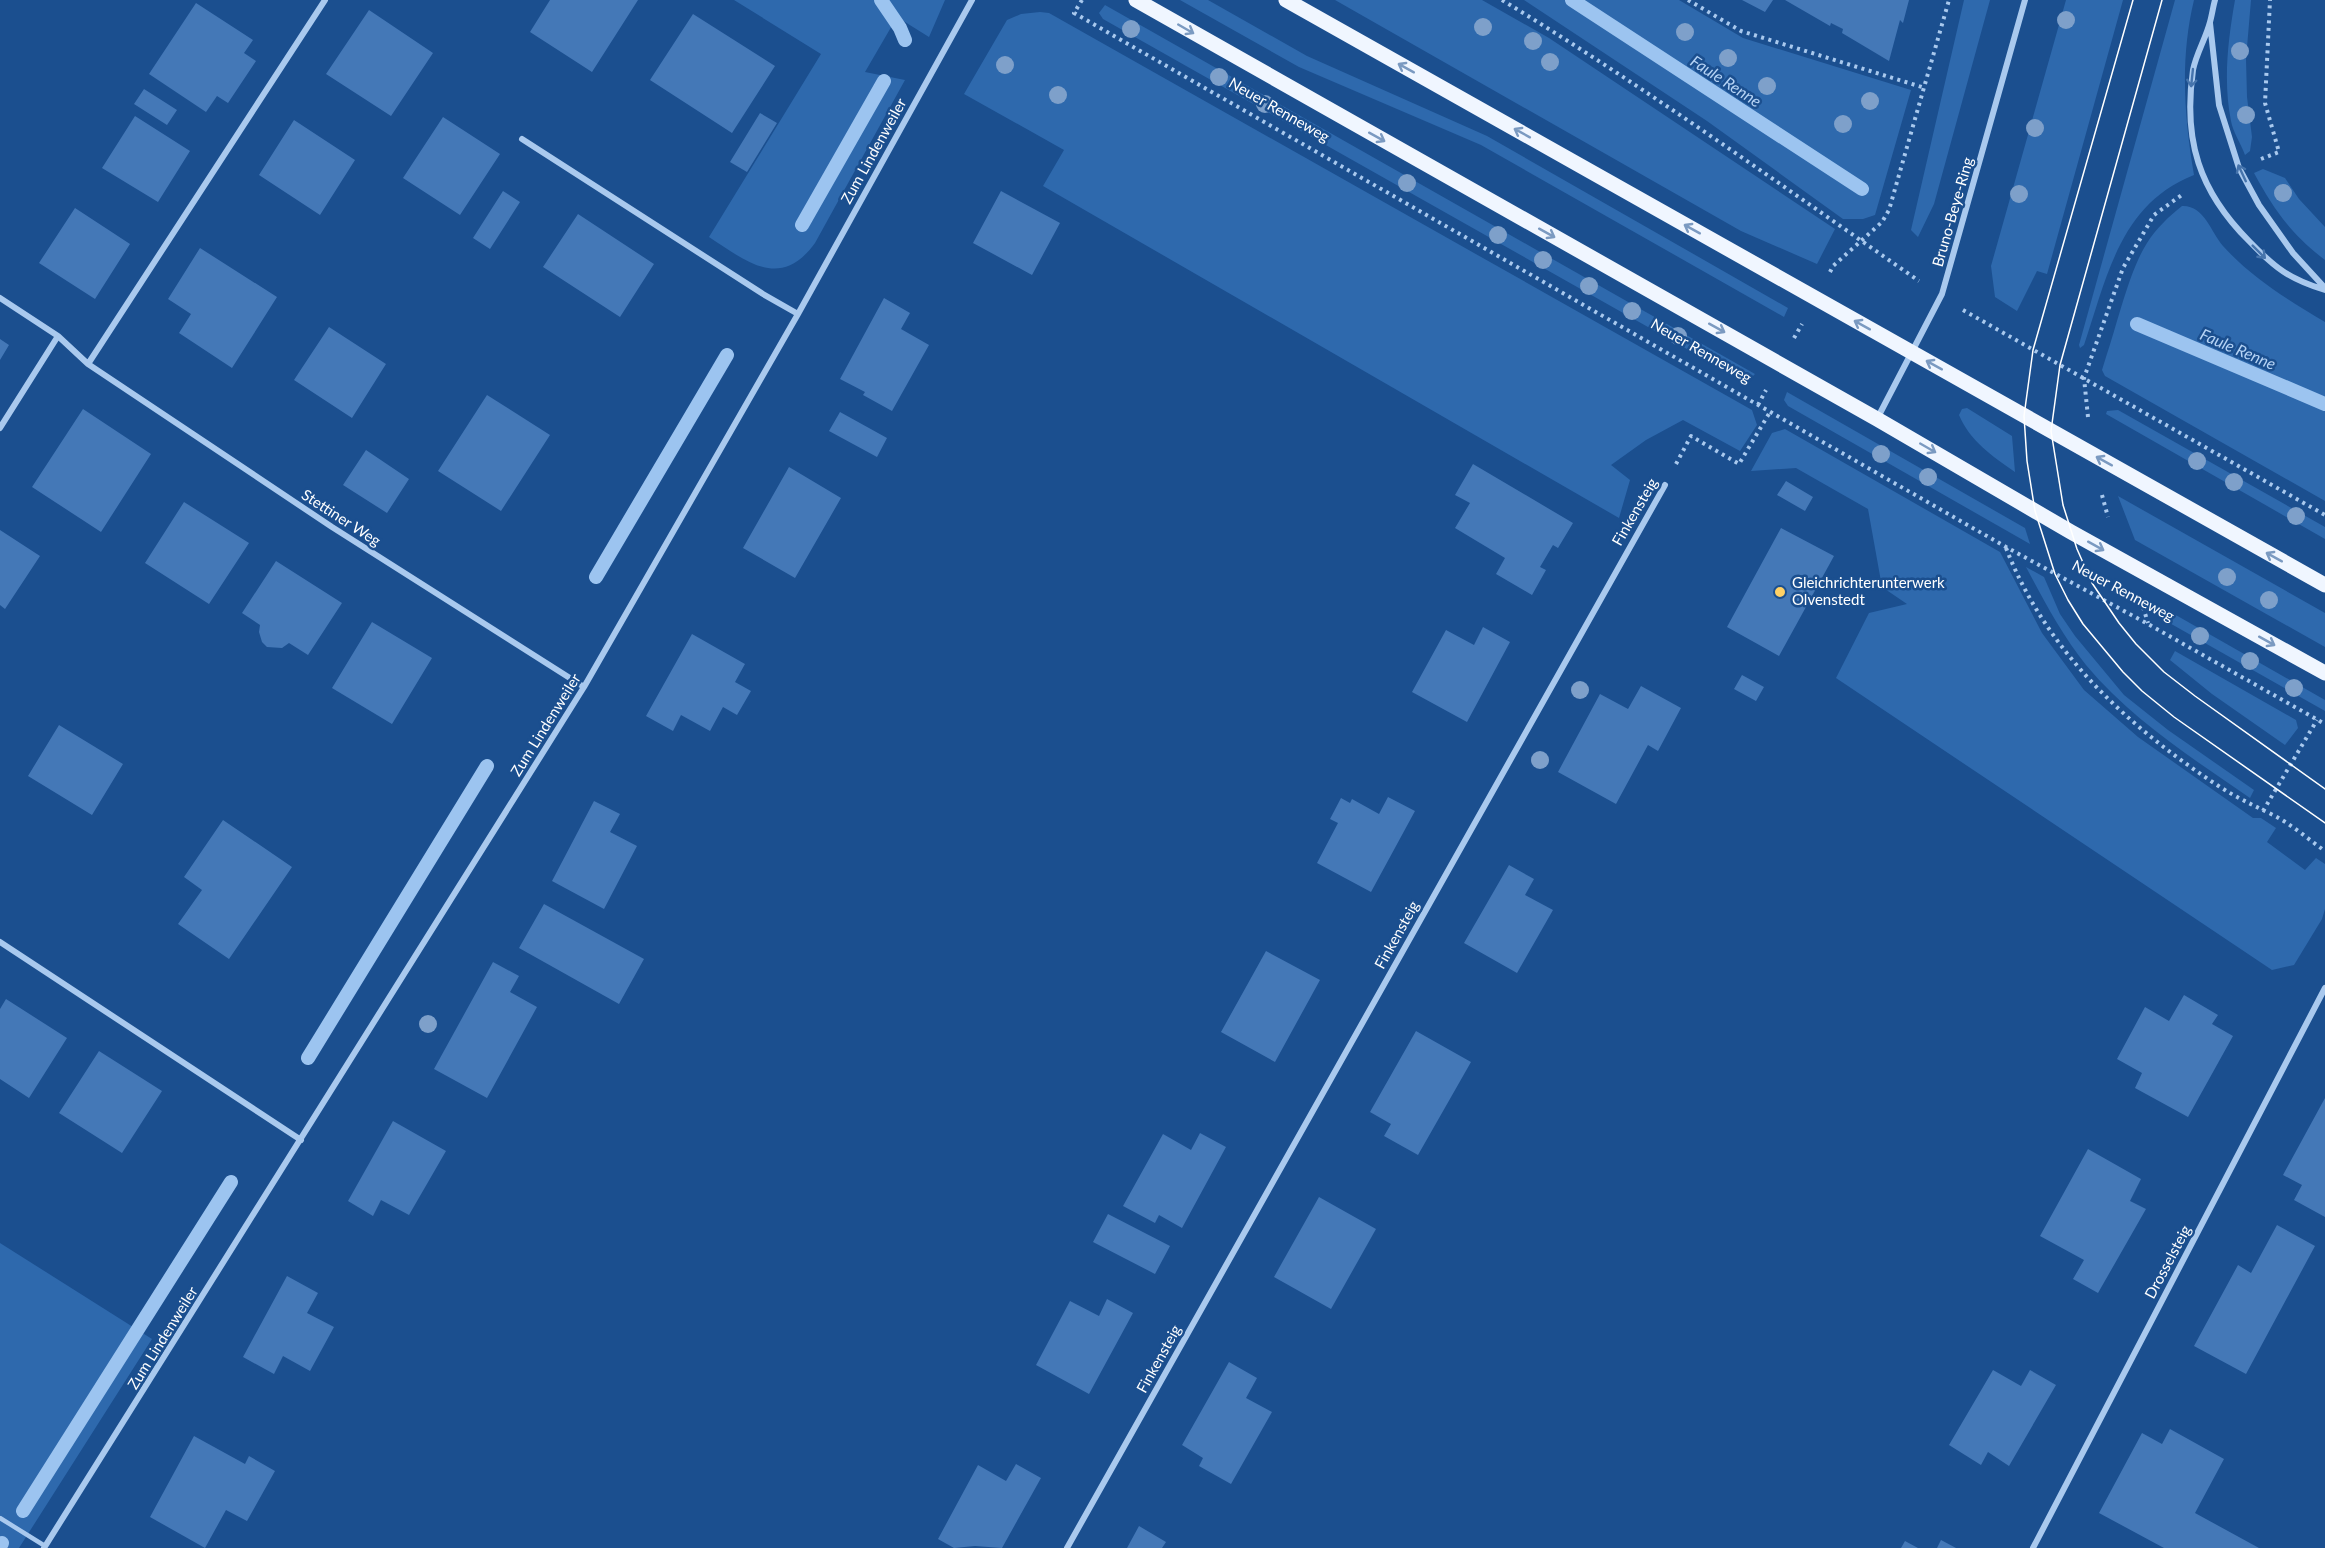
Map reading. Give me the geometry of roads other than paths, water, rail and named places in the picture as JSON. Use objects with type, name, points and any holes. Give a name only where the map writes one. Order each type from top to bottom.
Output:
[{"type":"main road","name":"Neuer Renneweg","points":[[1136,0],[1877,419],[2071,532],[2325,673]]},
{"type":"main road","points":[[1286,0],[2325,585]]},
{"type":"street","points":[[88,364],[325,0]]},
{"type":"street","name":"Zum Lindenweiler","points":[[45,1547],[584,687],[798,314],[972,0]]},
{"type":"street","name":"Bruno-Beye-Ring","points":[[1877,419],[1942,294],[2025,0]]},
{"type":"street","points":[[2215,0],[2210,23],[2194,67],[2190,100],[2191,129],[2198,164],[2205,183],[2230,222],[2268,260],[2297,281],[2325,289]]},
{"type":"street","points":[[2210,23],[2219,105],[2239,168],[2259,205],[2293,253],[2325,289]]},
{"type":"street","points":[[522,139],[754,289],[798,314]]},
{"type":"street","name":"Stettiner Weg","points":[[0,298],[58,336],[88,364],[332,527],[584,687]]},
{"type":"street","points":[[0,428],[58,336]]},
{"type":"street","name":"Finkensteig","points":[[1067,1548],[1665,485]]},
{"type":"street","points":[[0,942],[302,1140]]},
{"type":"street","name":"Drosselsteig","points":[[2033,1548],[2325,988]]},
{"type":"lane","points":[[0,1518],[45,1547]]},
{"type":"waterway","points":[[881,0],[900,28],[905,40]]},
{"type":"waterway","name":"Faule Renne","points":[[1572,0],[1862,189]]},
{"type":"waterway","points":[[802,225],[884,81]]},
{"type":"waterway","name":"Faule Renne","points":[[2137,324],[2325,404]]},
{"type":"waterway","points":[[596,577],[727,355]]},
{"type":"waterway","points":[[308,1058],[487,766]]},
{"type":"waterway","points":[[23,1511],[231,1182]]},
{"type":"waterway","points":[[0,1547],[2,1543]]},
{"type":"tram line","points":[[2133,0],[2033,350],[2024,416],[2027,461],[2035,511],[2055,574],[2068,600],[2083,624],[2123,672],[2174,717],[2325,823]]},
{"type":"tram line","points":[[2162,0],[2060,365],[2051,431],[2063,505],[2077,549],[2092,583],[2136,644],[2164,672],[2195,696],[2325,789]]},
{"type":"place","name":"Gleichrichterunterwerk Olvenstedt","points":[[1780,592]]}]
